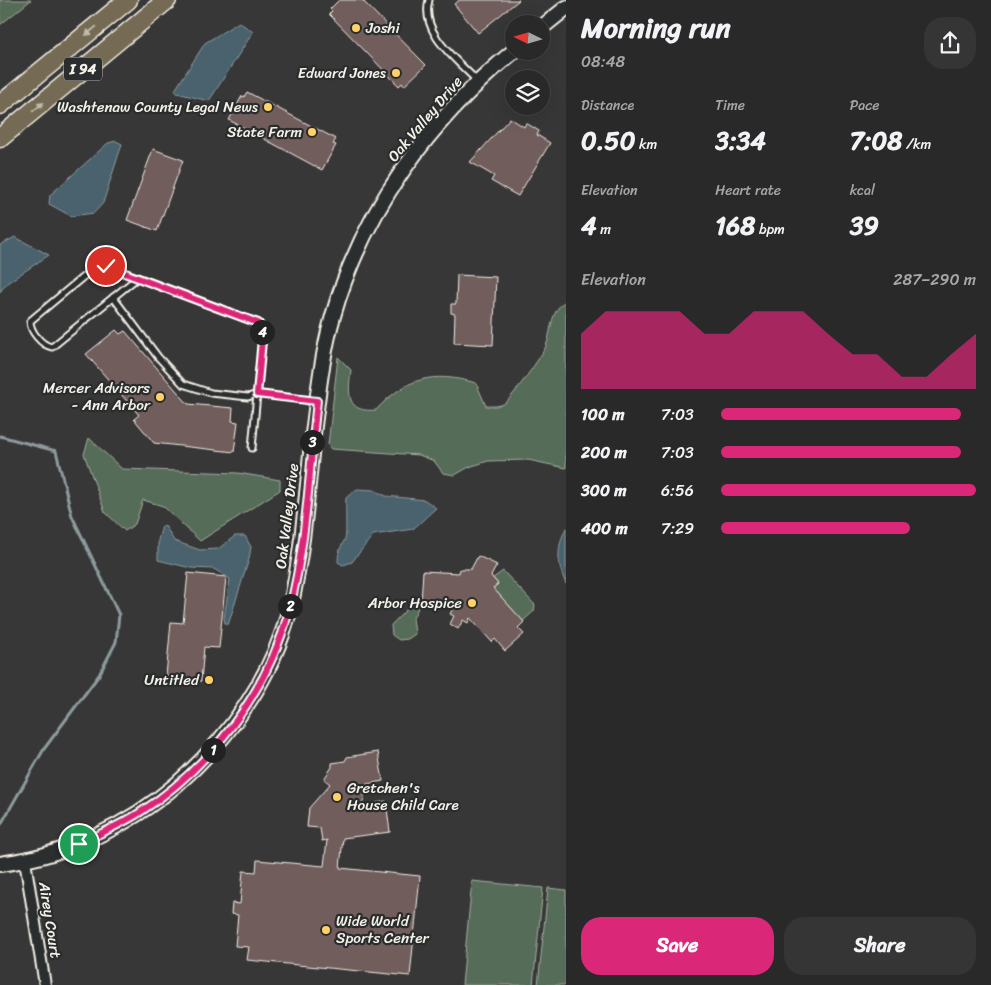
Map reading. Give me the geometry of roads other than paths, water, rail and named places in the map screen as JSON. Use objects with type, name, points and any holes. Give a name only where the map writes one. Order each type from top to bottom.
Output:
[{"type":"highway","name":"I 94","points":[[0,105],[128,0]]},
{"type":"highway","name":"I 94","points":[[0,138],[167,0]]},
{"type":"street","points":[[550,21],[566,8]]},
{"type":"street","name":"Oak Valley Drive","points":[[0,864],[26,861],[79,844],[140,813],[203,761],[221,740],[263,679],[288,614],[299,561],[317,401],[333,317],[346,278],[369,225],[394,183],[423,142],[478,81],[505,58]]},
{"type":"street","name":"Airey Court","points":[[26,861],[45,985]]},
{"type":"lane","points":[[429,0],[427,8],[430,28],[437,38],[478,81]]},
{"type":"lane","points":[[137,278],[52,348],[45,346],[30,327],[30,320],[95,267],[106,266],[258,323],[263,329],[252,448]]},
{"type":"lane","points":[[112,298],[158,358],[183,384],[211,393],[248,397],[257,394],[317,401]]},
{"type":"water","points":[[239,22],[253,32],[209,101],[177,93],[175,90],[205,43]]},
{"type":"water","points":[[116,141],[122,144],[103,203],[94,213],[71,216],[49,204],[50,195],[108,143]]},
{"type":"water","points":[[15,237],[49,255],[7,283],[0,292],[0,245]]},
{"type":"water","points":[[357,489],[374,490],[386,496],[425,500],[436,508],[413,529],[373,535],[352,562],[343,565],[338,562],[338,558],[346,536],[346,498]]},
{"type":"water","points":[[162,526],[166,527],[174,541],[200,550],[218,549],[235,536],[245,536],[251,547],[249,559],[228,625],[225,623],[224,618],[230,579],[214,569],[191,568],[158,560],[158,540]]},
{"type":"water","points":[[566,528],[566,584],[559,563],[559,549]]},
{"type":"waterway","points":[[0,436],[56,451],[72,516],[119,615],[116,642],[99,675],[44,749],[0,826]]},
{"type":"place","name":"Joshi","points":[[356,28]]},
{"type":"place","name":"Edward Jones","points":[[396,73]]},
{"type":"place","name":"Washtenaw County Legal News","points":[[268,107]]},
{"type":"place","name":"State Farm","points":[[312,132]]},
{"type":"place","name":"Mercer Advisors - Ann Arbor","points":[[160,397]]},
{"type":"place","name":"Arbor Hospice","points":[[472,603]]},
{"type":"place","name":"Untitled","points":[[209,680]]},
{"type":"place","name":"Gretchen's House Child Care","points":[[337,797]]},
{"type":"place","name":"Wide World Sports Center","points":[[326,930]]}]
